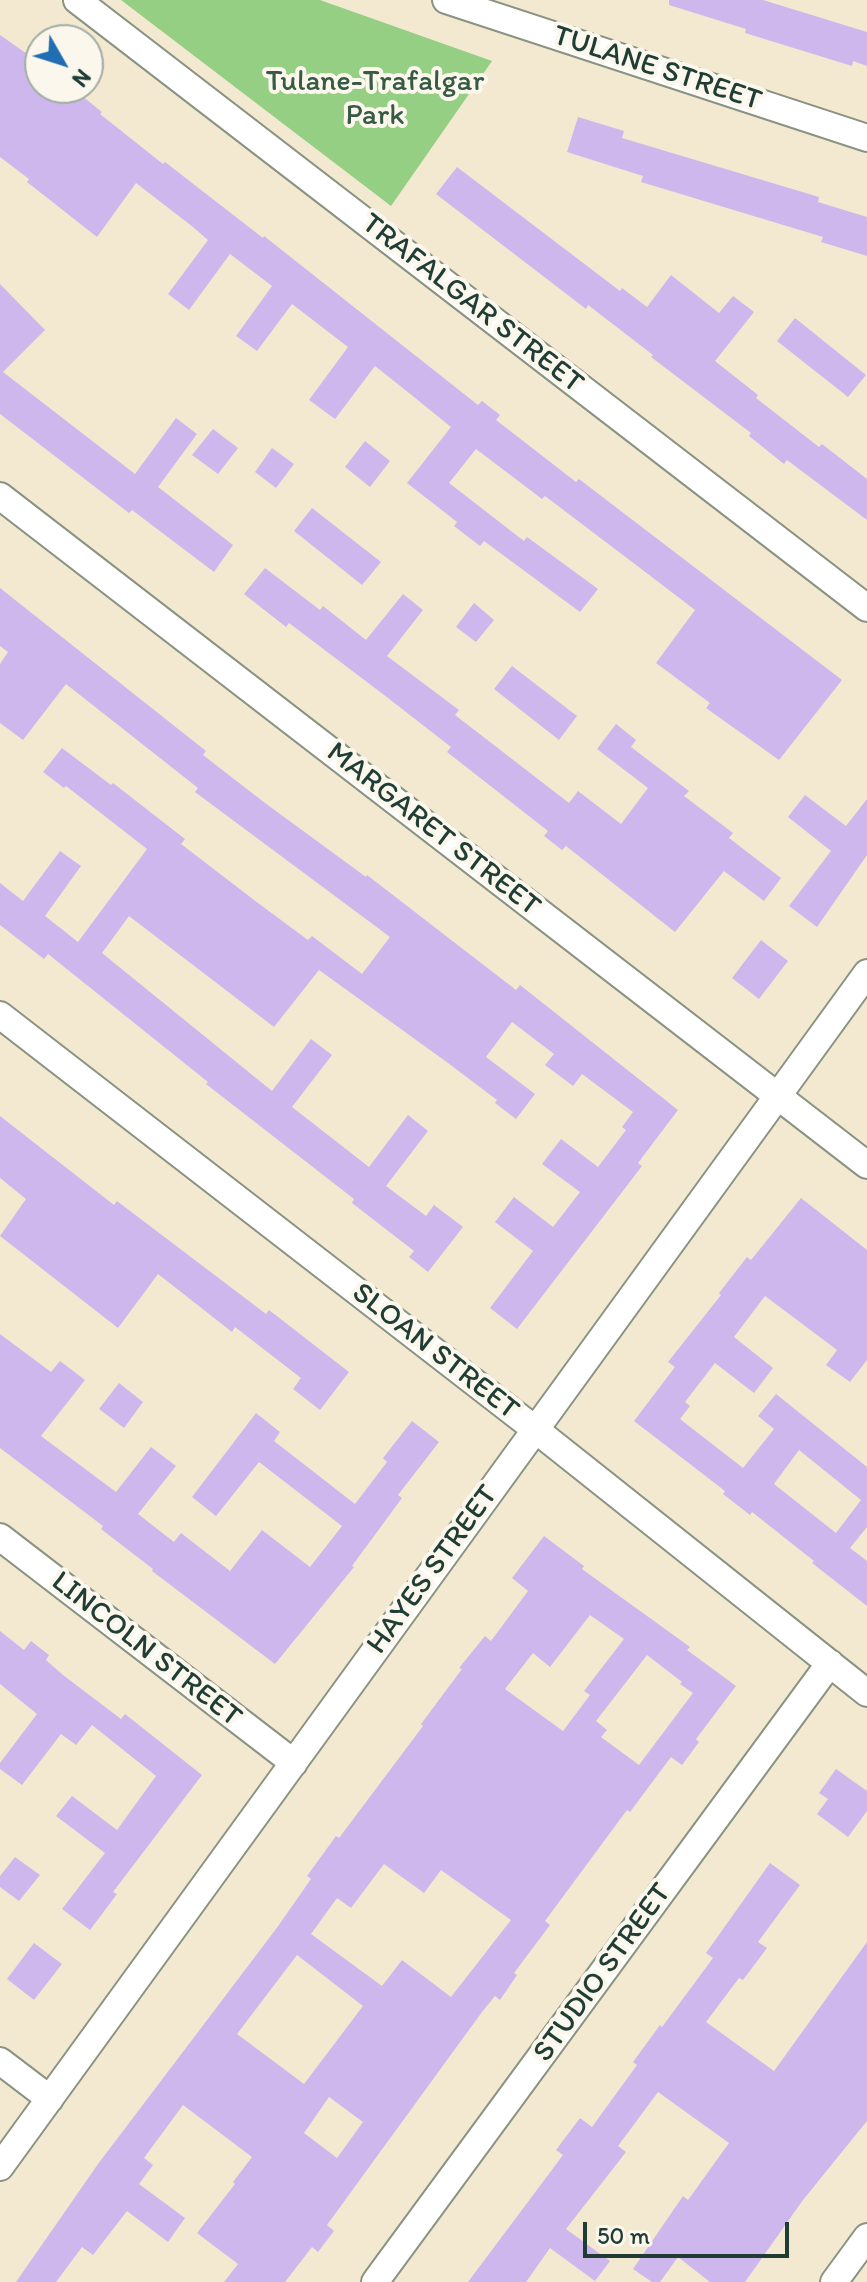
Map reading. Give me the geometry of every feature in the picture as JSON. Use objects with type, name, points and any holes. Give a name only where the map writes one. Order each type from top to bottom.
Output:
[{"type":"street","name":"TRAFALGAR STREET","points":[[77,0],[867,608]]},
{"type":"street","name":"TULANE STREET","points":[[446,0],[867,138]]},
{"type":"street","name":"MARGARET STREET","points":[[0,496],[867,1165]]},
{"type":"street","name":"HAYES STREET","points":[[0,2167],[867,973]]},
{"type":"street","name":"SLOAN STREET","points":[[0,1015],[536,1430],[867,1693]]},
{"type":"street","name":"LINCOLN STREET","points":[[0,1537],[294,1763]]},
{"type":"street","name":"STUDIO STREET","points":[[375,2282],[830,1663]]},
{"type":"street","points":[[0,2061],[50,2099]]},
{"type":"street","points":[[834,2282],[867,2237]]},
{"type":"green space","name":"Tulane-Trafalgar Park","points":[[121,0],[320,0],[492,61],[391,206]]},
{"type":"building","points":[[669,0],[763,0],[867,32],[867,66],[853,61],[852,66],[745,33],[746,29],[669,5]]},
{"type":"building","points":[[0,35],[24,52],[24,104],[92,104],[102,112],[100,114],[163,164],[165,162],[264,236],[478,405],[482,401],[500,415],[496,420],[576,482],[579,479],[842,680],[779,760],[706,708],[710,703],[656,663],[695,610],[545,496],[542,499],[476,449],[449,483],[524,541],[527,537],[598,589],[580,612],[484,541],[480,546],[454,526],[457,522],[407,483],[451,427],[375,366],[335,419],[309,400],[348,347],[292,304],[257,351],[236,336],[272,286],[230,254],[189,310],[168,294],[208,240],[193,227],[136,183],[97,237],[0,157]]},
{"type":"building","points":[[578,117],[624,131],[622,138],[819,197],[818,202],[867,217],[867,256],[821,242],[823,237],[641,182],[643,176],[567,152]]},
{"type":"building","points":[[457,167],[620,291],[622,288],[647,307],[671,275],[719,313],[733,296],[754,312],[715,361],[819,447],[822,444],[867,479],[867,520],[787,460],[784,464],[749,436],[751,433],[651,357],[653,355],[588,305],[586,309],[436,194]]},
{"type":"building","points":[[0,284],[45,330],[3,372],[135,474],[176,418],[197,434],[158,487],[233,545],[214,572],[132,510],[129,513],[0,414]]},
{"type":"building","points":[[795,318],[866,375],[848,397],[777,341]]},
{"type":"building","points":[[213,429],[238,448],[218,474],[192,455]]},
{"type":"building","points":[[365,441],[390,461],[370,487],[345,467]]},
{"type":"building","points":[[272,448],[294,464],[276,488],[255,472]]},
{"type":"building","points":[[312,508],[381,562],[362,585],[294,531]]},
{"type":"building","points":[[265,568],[320,610],[323,606],[366,640],[403,594],[423,610],[387,656],[459,710],[455,715],[569,803],[578,791],[621,824],[648,788],[597,749],[616,724],[636,740],[631,747],[689,791],[684,796],[733,833],[729,838],[781,878],[764,901],[724,871],[675,932],[566,846],[562,850],[544,836],[548,831],[447,752],[451,747],[289,623],[286,627],[244,594]]},
{"type":"building","points":[[0,588],[206,751],[203,755],[265,803],[367,875],[516,990],[520,985],[678,1110],[638,1163],[642,1166],[517,1329],[490,1308],[533,1251],[495,1222],[514,1197],[553,1227],[580,1192],[542,1164],[561,1139],[598,1167],[626,1130],[622,1127],[633,1112],[582,1074],[573,1086],[545,1065],[554,1054],[512,1022],[486,1057],[535,1094],[516,1119],[495,1103],[497,1100],[319,970],[274,1027],[129,916],[102,953],[272,1091],[311,1039],[332,1055],[292,1107],[369,1167],[408,1115],[428,1131],[386,1186],[426,1216],[434,1205],[463,1227],[428,1272],[409,1257],[414,1251],[352,1203],[354,1199],[206,1084],[208,1082],[48,954],[44,959],[0,925],[0,883],[23,901],[60,851],[81,866],[45,916],[78,942],[147,849],[66,786],[64,788],[43,772],[62,748],[185,839],[181,844],[258,903],[308,940],[312,936],[362,974],[390,937],[195,792],[198,788],[66,684],[23,740],[0,723],[0,664],[8,652],[0,646]]},
{"type":"building","points":[[474,603],[494,620],[476,642],[456,627]]},
{"type":"building","points":[[512,666],[577,716],[559,740],[494,689]]},
{"type":"building","points":[[805,795],[846,826],[867,799],[867,855],[817,927],[789,906],[831,851],[788,817]]},
{"type":"building","points":[[761,940],[788,961],[759,999],[732,978]]},
{"type":"building","points":[[0,1116],[114,1205],[117,1201],[266,1314],[269,1310],[349,1372],[320,1410],[293,1389],[301,1378],[235,1327],[232,1332],[158,1274],[118,1328],[0,1236],[26,1199],[0,1178]]},
{"type":"building","points":[[801,1198],[867,1250],[867,1360],[850,1382],[826,1365],[837,1350],[765,1296],[734,1337],[773,1368],[754,1393],[715,1363],[685,1402],[690,1406],[680,1419],[743,1468],[774,1429],[758,1416],[776,1394],[867,1467],[867,1527],[850,1548],[867,1561],[867,1606],[634,1421],[675,1367],[668,1362],[747,1257],[751,1260]],"holes":[[[799,1450],[861,1500],[836,1533],[774,1484]]]},
{"type":"building","points":[[0,1334],[51,1372],[60,1361],[85,1380],[41,1436],[116,1492],[151,1447],[176,1466],[138,1514],[174,1542],[181,1533],[230,1571],[262,1530],[310,1567],[342,1526],[259,1462],[216,1516],[192,1497],[256,1413],[280,1432],[274,1441],[355,1504],[387,1462],[383,1458],[412,1421],[439,1442],[398,1495],[402,1498],[354,1567],[275,1664],[152,1571],[101,1529],[103,1526],[0,1448]]},
{"type":"building","points":[[119,1383],[143,1402],[124,1428],[99,1409]]},
{"type":"building","points":[[544,1536],[584,1566],[582,1569],[690,1647],[687,1650],[736,1686],[696,1739],[699,1742],[682,1765],[671,1757],[630,1812],[627,1810],[545,1921],[550,1925],[514,1973],[517,1975],[500,2000],[495,1996],[482,2012],[327,2225],[334,2231],[318,2252],[312,2247],[285,2282],[224,2282],[238,2264],[197,2233],[252,2157],[183,2105],[144,2158],[153,2165],[139,2184],[185,2218],[168,2242],[127,2211],[93,2255],[82,2247],[56,2282],[16,2282],[98,2164],[276,1929],[311,1879],[307,1876],[336,1836],[339,1838],[423,1726],[421,1724],[462,1669],[459,1668],[485,1636],[491,1641],[528,1591],[512,1578]],"holes":[[[590,1615],[624,1639],[584,1691],[590,1695],[563,1731],[505,1689],[533,1653],[550,1667]],[[647,1655],[693,1693],[639,1765],[601,1737],[607,1730],[596,1721]],[[384,1864],[424,1893],[441,1870],[511,1920],[451,1997],[402,1960],[382,1986],[311,1934],[337,1898],[351,1908]],[[297,1955],[363,2006],[304,2084],[237,2034]],[[329,2097],[363,2122],[337,2158],[304,2133]]]},
{"type":"building","points":[[0,1631],[24,1650],[31,1641],[49,1655],[46,1660],[63,1675],[121,1719],[125,1714],[202,1775],[113,1892],[117,1894],[90,1930],[62,1909],[105,1853],[56,1816],[72,1796],[117,1830],[156,1776],[92,1725],[76,1745],[61,1734],[22,1785],[0,1769],[0,1763],[37,1714],[0,1684]]},
{"type":"building","points":[[836,1769],[867,1791],[867,1811],[848,1837],[817,1814],[828,1799],[819,1793]]},
{"type":"building","points":[[15,1857],[40,1875],[19,1901],[0,1887],[0,1876]]},
{"type":"building","points":[[770,1863],[800,1885],[758,1942],[767,1948],[743,1980],[739,1978],[706,2022],[774,2071],[867,1942],[867,2121],[803,2200],[745,2282],[710,2282],[678,2257],[660,2282],[652,2282],[633,2269],[683,2196],[688,2200],[729,2143],[658,2092],[618,2146],[626,2152],[566,2229],[610,2261],[595,2281],[550,2248],[526,2282],[468,2282],[563,2155],[556,2150],[580,2118],[592,2127],[637,2065],[633,2062],[713,1958],[706,1953]]},
{"type":"building","points":[[34,1943],[62,1964],[34,2000],[7,1979]]}]
